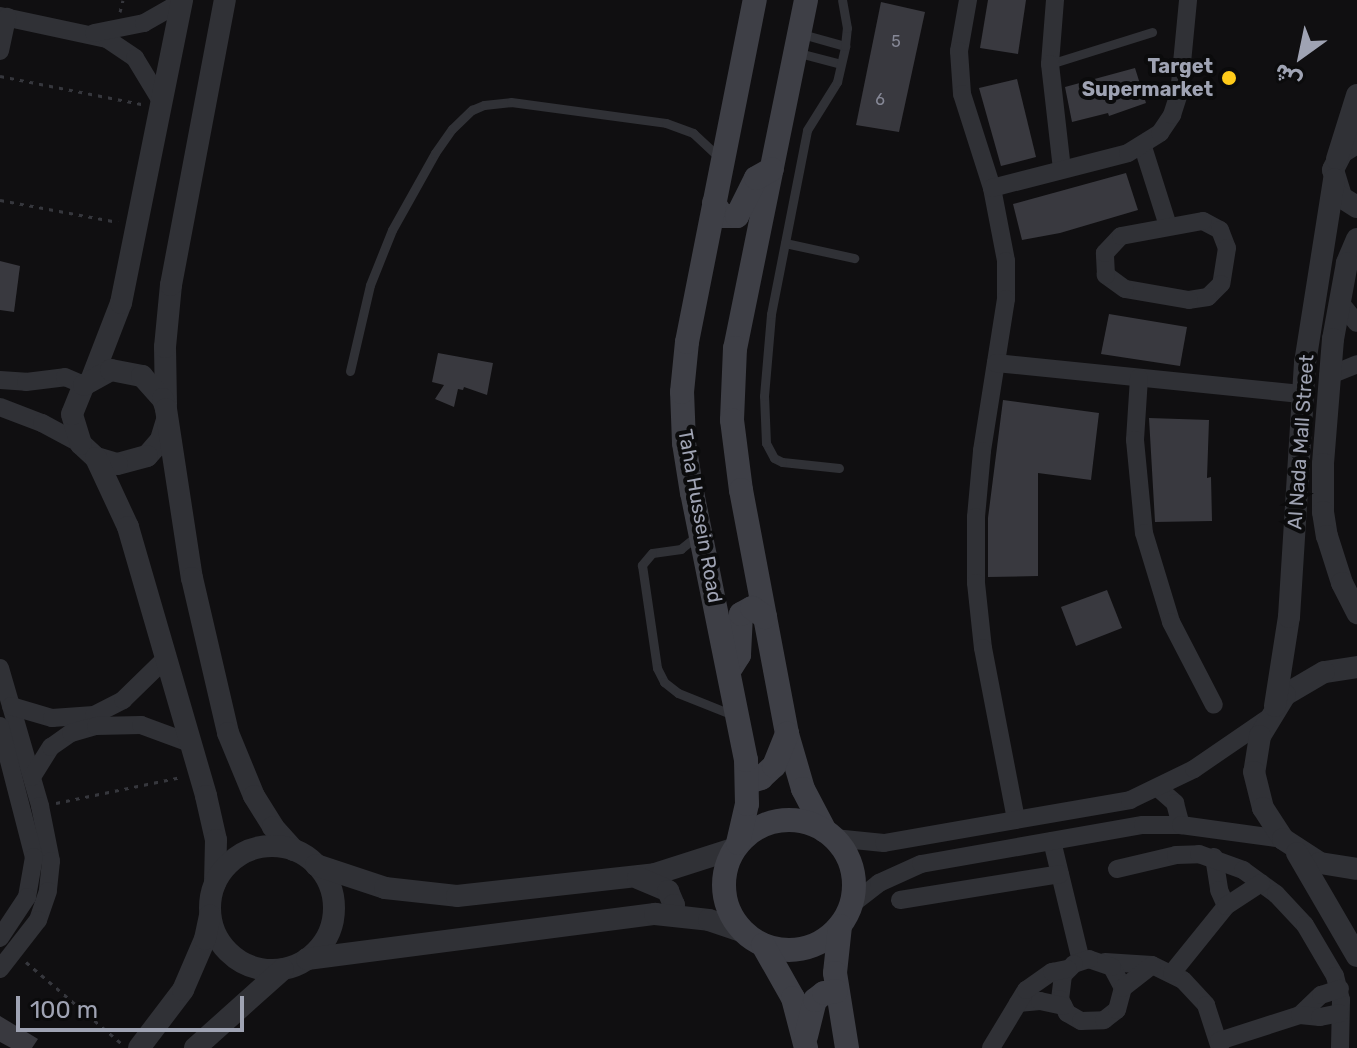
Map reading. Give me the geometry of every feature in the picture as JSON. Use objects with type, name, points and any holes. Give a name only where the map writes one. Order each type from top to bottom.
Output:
[{"type":"main road","name":"Taha Hussein Road","points":[[736,846],[748,782],[684,443],[682,392],[687,342],[755,0]]},
{"type":"main road","points":[[806,0],[735,348],[732,384],[735,455],[787,734],[803,789],[852,870],[836,991],[847,1048]]},
{"type":"main road","points":[[714,203],[722,216],[737,216],[756,178],[772,169]]},
{"type":"main road","points":[[728,672],[739,655],[741,614],[752,608],[765,617]]},
{"type":"main road","points":[[748,782],[761,778],[774,766],[787,734]]},
{"type":"main road","points":[[805,1045],[785,979],[728,911],[723,886],[736,846],[756,828],[779,820],[803,821],[830,834]]},
{"type":"main road","points":[[753,938],[799,950],[821,942],[845,916]]},
{"type":"main road","points":[[805,1045],[815,1000],[824,993],[836,991]]},
{"type":"street","points":[[225,0],[171,285],[165,347],[166,415],[192,578],[228,733],[254,796],[273,827],[294,850],[316,865],[385,888],[433,895],[457,896],[635,877],[685,867],[736,846]]},
{"type":"street","points":[[968,0],[959,73],[968,115],[992,188],[1006,261],[1006,299],[976,517],[976,583],[983,648],[1016,820]]},
{"type":"street","points":[[1055,0],[1050,64],[1062,169]]},
{"type":"street","points":[[992,188],[1143,147],[1160,133],[1172,115],[1179,94],[1188,0]]},
{"type":"street","points":[[91,33],[144,23],[181,1]]},
{"type":"street","points":[[139,1048],[183,990],[205,939],[215,883],[216,840],[128,527],[72,414],[121,303],[181,1]]},
{"type":"street","points":[[0,51],[4,16],[91,33],[122,47],[135,58],[160,104]]},
{"type":"street","name":"Al Nada Mall Street","points":[[1289,844],[1263,808],[1256,781],[1255,754],[1271,713],[1291,602],[1303,394],[1317,271],[1335,170],[1357,95]]},
{"type":"street","points":[[1357,143],[1335,170],[1341,197],[1357,207]]},
{"type":"street","points":[[1143,147],[1168,226]]},
{"type":"street","points":[[1203,221],[1220,230],[1225,238],[1224,275],[1208,297],[1189,300],[1125,289],[1106,275],[1103,264],[1111,243],[1121,236],[1168,226],[1203,221]]},
{"type":"street","name":"Al Nada Mall Street","points":[[1357,239],[1347,263],[1328,376],[1323,512],[1334,560],[1357,613]]},
{"type":"street","points":[[1339,301],[1357,323]]},
{"type":"street","points":[[996,363],[1303,394]]},
{"type":"street","points":[[1328,376],[1357,364]]},
{"type":"street","points":[[0,380],[26,382],[65,377],[88,382],[111,370],[132,371],[151,382],[166,415],[161,440],[147,456],[117,464],[88,451],[42,423],[0,407]]},
{"type":"street","points":[[1139,378],[1136,471],[1148,548],[1171,622],[1214,705]]},
{"type":"street","points":[[32,777],[51,747],[123,700],[167,657]]},
{"type":"street","points":[[830,834],[884,843],[1130,800],[1158,788],[1271,713],[1310,678],[1357,667]]},
{"type":"street","points":[[0,668],[40,806],[51,861],[36,902],[31,933],[0,969]]},
{"type":"street","points":[[11,706],[52,718],[141,725],[190,743]]},
{"type":"street","points":[[0,938],[36,902],[33,843],[2,737]]},
{"type":"street","points":[[1158,788],[1175,803],[1181,825]]},
{"type":"street","points":[[845,916],[894,874],[940,859],[1143,825],[1181,825],[1289,844],[1320,863],[1357,869]]},
{"type":"street","points":[[936,834],[940,859]]},
{"type":"street","points":[[1052,841],[1075,965],[1060,983],[1063,1006]]},
{"type":"street","points":[[1289,844],[1357,956]]},
{"type":"street","points":[[215,883],[231,861],[255,848],[268,846],[294,850]]},
{"type":"street","points":[[1117,869],[1188,853],[1214,857],[1261,883],[1305,925],[1340,989],[1340,1048]]},
{"type":"street","points":[[1214,857],[1219,890],[1226,906]]},
{"type":"street","points":[[307,959],[325,939],[334,914],[330,888],[316,865]]},
{"type":"street","points":[[900,900],[1060,874]]},
{"type":"street","points":[[635,877],[668,891],[673,900],[673,915]]},
{"type":"street","points":[[1172,973],[1226,906],[1261,883]]},
{"type":"street","points":[[210,914],[218,938],[234,957],[257,968],[283,969]]},
{"type":"street","points":[[195,1048],[283,969],[307,959],[637,916],[673,915],[709,920],[753,938]]},
{"type":"street","points":[[991,1048],[1018,1003],[1038,980],[1075,965],[1105,962],[1152,965],[1172,973],[1195,990],[1206,1005],[1220,1044],[1300,1015],[1321,995],[1340,989]]},
{"type":"street","points":[[1105,962],[1117,973],[1123,988]]},
{"type":"street","points":[[1018,1003],[1040,1001],[1063,1006],[1081,1021],[1097,1023],[1117,1010],[1123,988],[1152,965]]},
{"type":"street","points":[[1300,1015],[1320,1017],[1340,1013]]},
{"type":"lane","points":[[839,468],[782,462],[769,451],[766,443],[766,355],[807,130],[815,112],[833,90],[845,46],[847,16],[842,0]]},
{"type":"lane","points":[[1050,64],[1152,32]]},
{"type":"lane","points":[[797,43],[845,46]]},
{"type":"lane","points":[[797,43],[841,64]]},
{"type":"lane","points":[[350,371],[366,299],[392,230],[435,153],[452,129],[472,110],[484,105],[511,102],[666,123],[693,133],[722,161]]},
{"type":"lane","points":[[785,243],[854,258]]},
{"type":"lane","points":[[700,532],[681,549],[652,553],[642,565],[657,668],[664,682],[678,693],[738,717]]},
{"type":"path","points":[[0,76],[160,104]]},
{"type":"path","points":[[0,200],[137,225]]},
{"type":"path","points":[[40,806],[199,773]]},
{"type":"path","points":[[15,952],[126,1048]]},
{"type":"building","points":[[988,0],[1026,0],[1018,54],[980,48]]},
{"type":"building","points":[[881,2],[925,12],[899,132],[856,125]]},
{"type":"building","points":[[1135,68],[1146,103],[1109,116],[1108,113],[1072,122],[1065,87]]},
{"type":"building","points":[[1017,79],[1036,157],[1001,166],[979,88]]},
{"type":"building","points":[[1126,173],[1138,210],[1060,233],[1022,240],[1013,204]]},
{"type":"building","points":[[0,261],[20,266],[14,312],[0,310]]},
{"type":"building","points":[[1109,314],[1187,327],[1180,366],[1101,354]]},
{"type":"building","points":[[438,353],[493,363],[487,395],[464,387],[463,390],[458,389],[454,407],[435,399],[444,385],[432,382]]},
{"type":"building","points":[[1003,400],[1099,413],[1091,480],[1038,473],[1038,576],[988,577],[988,518]]},
{"type":"building","points":[[1149,418],[1209,420],[1207,478],[1211,477],[1212,521],[1155,522]]},
{"type":"building","points":[[1107,590],[1122,628],[1076,646],[1061,607]]},
{"type":"building","points":[[0,1016],[38,1039],[32,1048],[11,1048],[0,1042]]},
{"type":"place","name":"Target Supermarket","points":[[1229,78]]}]
